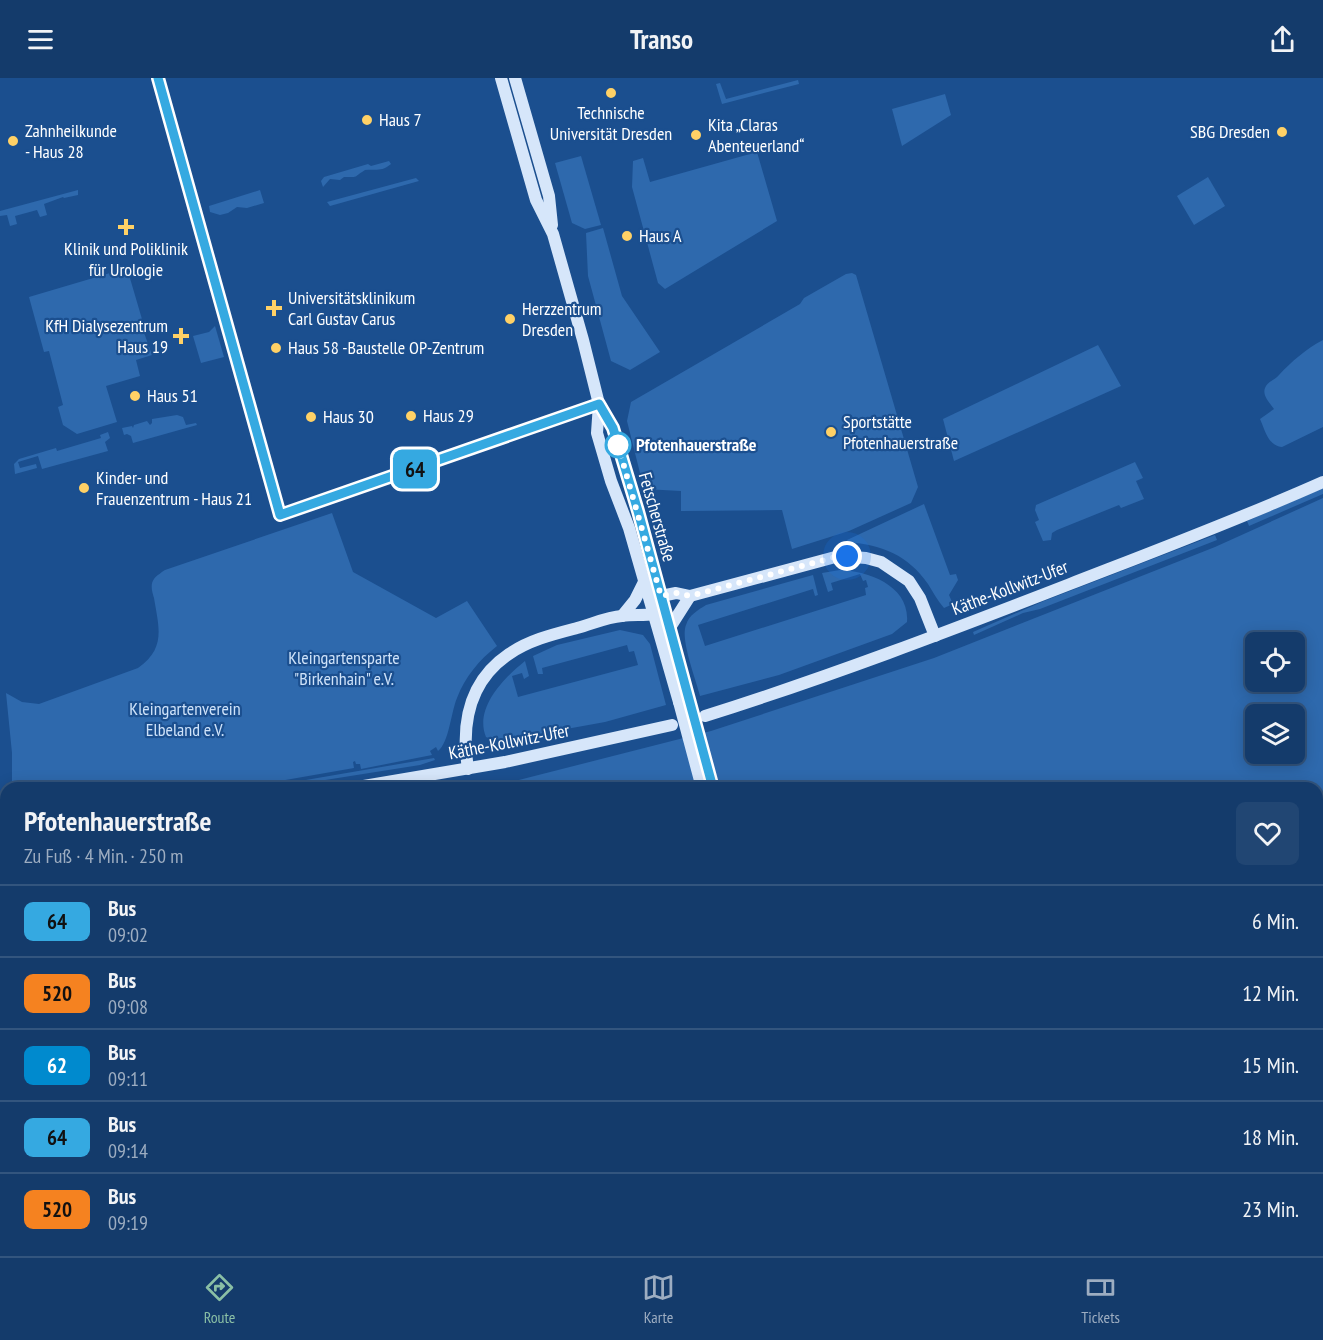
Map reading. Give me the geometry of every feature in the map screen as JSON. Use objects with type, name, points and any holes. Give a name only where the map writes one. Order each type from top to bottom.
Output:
[{"type":"main road","points":[[501,78],[536,200],[553,234]]},
{"type":"main road","points":[[515,78],[549,196],[553,234],[589,360],[599,404]]},
{"type":"main road","name":"Fetscherstraße","points":[[599,404],[597,433],[611,481],[629,528],[654,614],[684,700]]},
{"type":"main road","name":"Fetscherstraße","points":[[599,404],[613,428],[661,596],[684,700]]},
{"type":"main road","name":"Käthe-Kollwitz-Ufer","points":[[705,716],[783,691],[935,636],[1217,527],[1323,482]]},
{"type":"main road","points":[[661,596],[676,593],[690,596],[839,556],[866,558],[881,562],[909,581],[921,598],[935,636]]},
{"type":"main road","points":[[622,616],[635,600],[645,580]]},
{"type":"main road","points":[[669,629],[690,596]]},
{"type":"main road","points":[[468,769],[465,740],[468,713],[478,690],[501,661],[522,646],[548,636],[622,616],[654,614]]},
{"type":"main road","points":[[684,700],[701,782]]},
{"type":"main road","points":[[684,700],[711,782]]},
{"type":"main road","name":"Käthe-Kollwitz-Ufer","points":[[389,782],[585,746],[672,725]]},
{"type":"green space","points":[[798,80],[799,84],[722,104],[716,84],[720,83],[726,99]]},
{"type":"green space","points":[[945,94],[951,115],[902,146],[892,109]]},
{"type":"green space","points":[[757,152],[777,221],[665,289],[658,283],[632,187],[633,161],[643,158],[650,182]]},
{"type":"green space","points":[[581,156],[601,225],[585,229],[572,223],[555,163]]},
{"type":"green space","points":[[389,161],[391,164],[379,170],[365,170],[356,176],[344,177],[340,180],[330,179],[323,187],[321,181],[324,177],[368,164],[371,166]]},
{"type":"green space","points":[[1208,177],[1225,206],[1194,225],[1177,196]]},
{"type":"green space","points":[[416,178],[419,181],[330,206],[327,202]]},
{"type":"green space","points":[[78,190],[78,195],[63,197],[44,204],[47,215],[40,217],[37,210],[15,216],[17,224],[10,226],[7,215],[0,216],[0,211]]},
{"type":"green space","points":[[260,190],[264,203],[247,208],[237,207],[220,215],[210,212],[209,206]]},
{"type":"green space","points":[[603,228],[622,296],[660,352],[630,370],[611,361],[588,276],[586,233]]},
{"type":"green space","points":[[127,268],[144,326],[142,327],[152,355],[136,360],[140,376],[106,386],[117,422],[77,434],[63,425],[58,407],[63,405],[49,351],[44,352],[29,297]]},
{"type":"green space","name":"Sportstätte Pfotenhauerstraße","points":[[846,274],[856,275],[918,487],[911,503],[849,531],[792,549],[782,510],[681,511],[681,491],[644,489],[627,421],[631,402],[800,304],[804,298]]},
{"type":"green space","points":[[215,326],[224,357],[201,363],[193,336],[209,332]]},
{"type":"green space","points":[[1323,340],[1323,427],[1282,447],[1277,446],[1268,437],[1260,419],[1274,409],[1265,397],[1265,388],[1289,365]]},
{"type":"green space","points":[[1098,345],[1121,386],[954,461],[943,419]]},
{"type":"green space","points":[[177,415],[183,417],[186,425],[196,423],[197,425],[133,443],[131,436],[124,435],[122,428],[132,426],[133,428],[134,425],[147,421],[150,425],[152,419]]},
{"type":"green space","points":[[108,432],[110,438],[105,442],[108,451],[42,469],[38,456],[18,462],[20,468],[36,464],[37,468],[15,474],[14,464],[19,459],[101,438],[100,435]]},
{"type":"green space","points":[[1135,462],[1143,478],[1136,481],[1144,499],[1121,508],[1119,505],[1057,530],[1052,533],[1051,540],[1043,541],[1035,522],[1039,520],[1035,510],[1036,505]]},
{"type":"green space","points":[[1323,488],[1323,494],[1249,526],[1247,521]]},
{"type":"green space","points":[[1323,498],[1323,782],[511,782],[711,731],[934,658],[1215,547]]},
{"type":"green space","points":[[924,504],[950,575],[956,574],[958,580],[949,595],[953,604],[944,608],[920,574],[903,559],[883,549],[847,540]]},
{"type":"green space","points":[[332,513],[353,572],[436,618],[467,601],[497,646],[468,676],[455,704],[445,741],[438,751],[436,747],[430,751],[432,755],[361,769],[360,764],[356,764],[355,761],[353,762],[354,768],[274,782],[12,782],[12,753],[6,693],[22,702],[39,704],[138,668],[153,653],[157,645],[159,628],[152,586],[153,581],[165,570]]},
{"type":"green space","points":[[1215,535],[1217,540],[1040,609],[1023,613],[974,635],[973,632],[1044,601]]},
{"type":"green space","points":[[840,570],[863,573],[886,583],[902,599],[907,622],[892,634],[779,675],[700,696],[685,640],[686,625],[694,613],[706,605],[813,575],[818,595],[815,596],[813,589],[698,625],[705,646],[866,595],[865,588],[868,587],[866,580],[863,581],[860,574],[831,583],[833,590],[828,592],[822,573]]},
{"type":"green space","points":[[620,630],[643,635],[650,644],[666,705],[605,722],[522,737],[495,741],[486,737],[483,726],[484,715],[493,694],[525,661],[529,676],[524,679],[522,673],[512,676],[518,697],[638,665],[634,651],[629,652],[627,645],[542,668],[543,674],[538,674],[533,656],[557,645]]},
{"type":"green space","points":[[434,758],[435,760],[420,765],[313,782],[294,782]]},
{"type":"bus line","name":"64","points":[[158,78],[280,515],[599,404],[613,428],[638,511],[711,782]]},
{"type":"place","name":"Technische Universität Dresden","points":[[611,93]]},
{"type":"place","name":"Haus 7","points":[[367,120]]},
{"type":"place","name":"SBG Dresden","points":[[1282,132]]},
{"type":"place","name":"Kita „Claras Abenteuerland“","points":[[696,135]]},
{"type":"place","name":"Zahnheilkunde - Haus 28","points":[[13,141]]},
{"type":"place","name":"Klinik und Poliklinik für Urologie","points":[[126,227]]},
{"type":"place","name":"Haus A","points":[[627,236]]},
{"type":"place","name":"Universitätsklinikum Carl Gustav Carus","points":[[274,308]]},
{"type":"place","name":"Herzzentrum Dresden","points":[[510,319]]},
{"type":"place","name":"KfH Dialysezentrum Haus 19","points":[[181,336]]},
{"type":"place","name":"Haus 58 -Baustelle OP-Zentrum","points":[[276,348]]},
{"type":"place","name":"Haus 51","points":[[135,396]]},
{"type":"place","name":"Haus 29","points":[[411,416]]},
{"type":"place","name":"Haus 30","points":[[311,417]]},
{"type":"place","name":"Sportstätte Pfotenhauerstraße","points":[[831,432]]},
{"type":"place","name":"Pfotenhauerstraße","points":[[618,445]]},
{"type":"place","name":"Kinder- und Frauenzentrum - Haus 21","points":[[84,488]]},
{"type":"route","points":[[618,445],[661,596],[676,593],[690,596],[839,556],[847,556]]},
{"type":"park label","name":"Kleingartensparte \"Birkenhain\" e.V.","points":[[344,668]]},
{"type":"park label","name":"Kleingartenverein Elbeland e.V.","points":[[185,719]]}]
